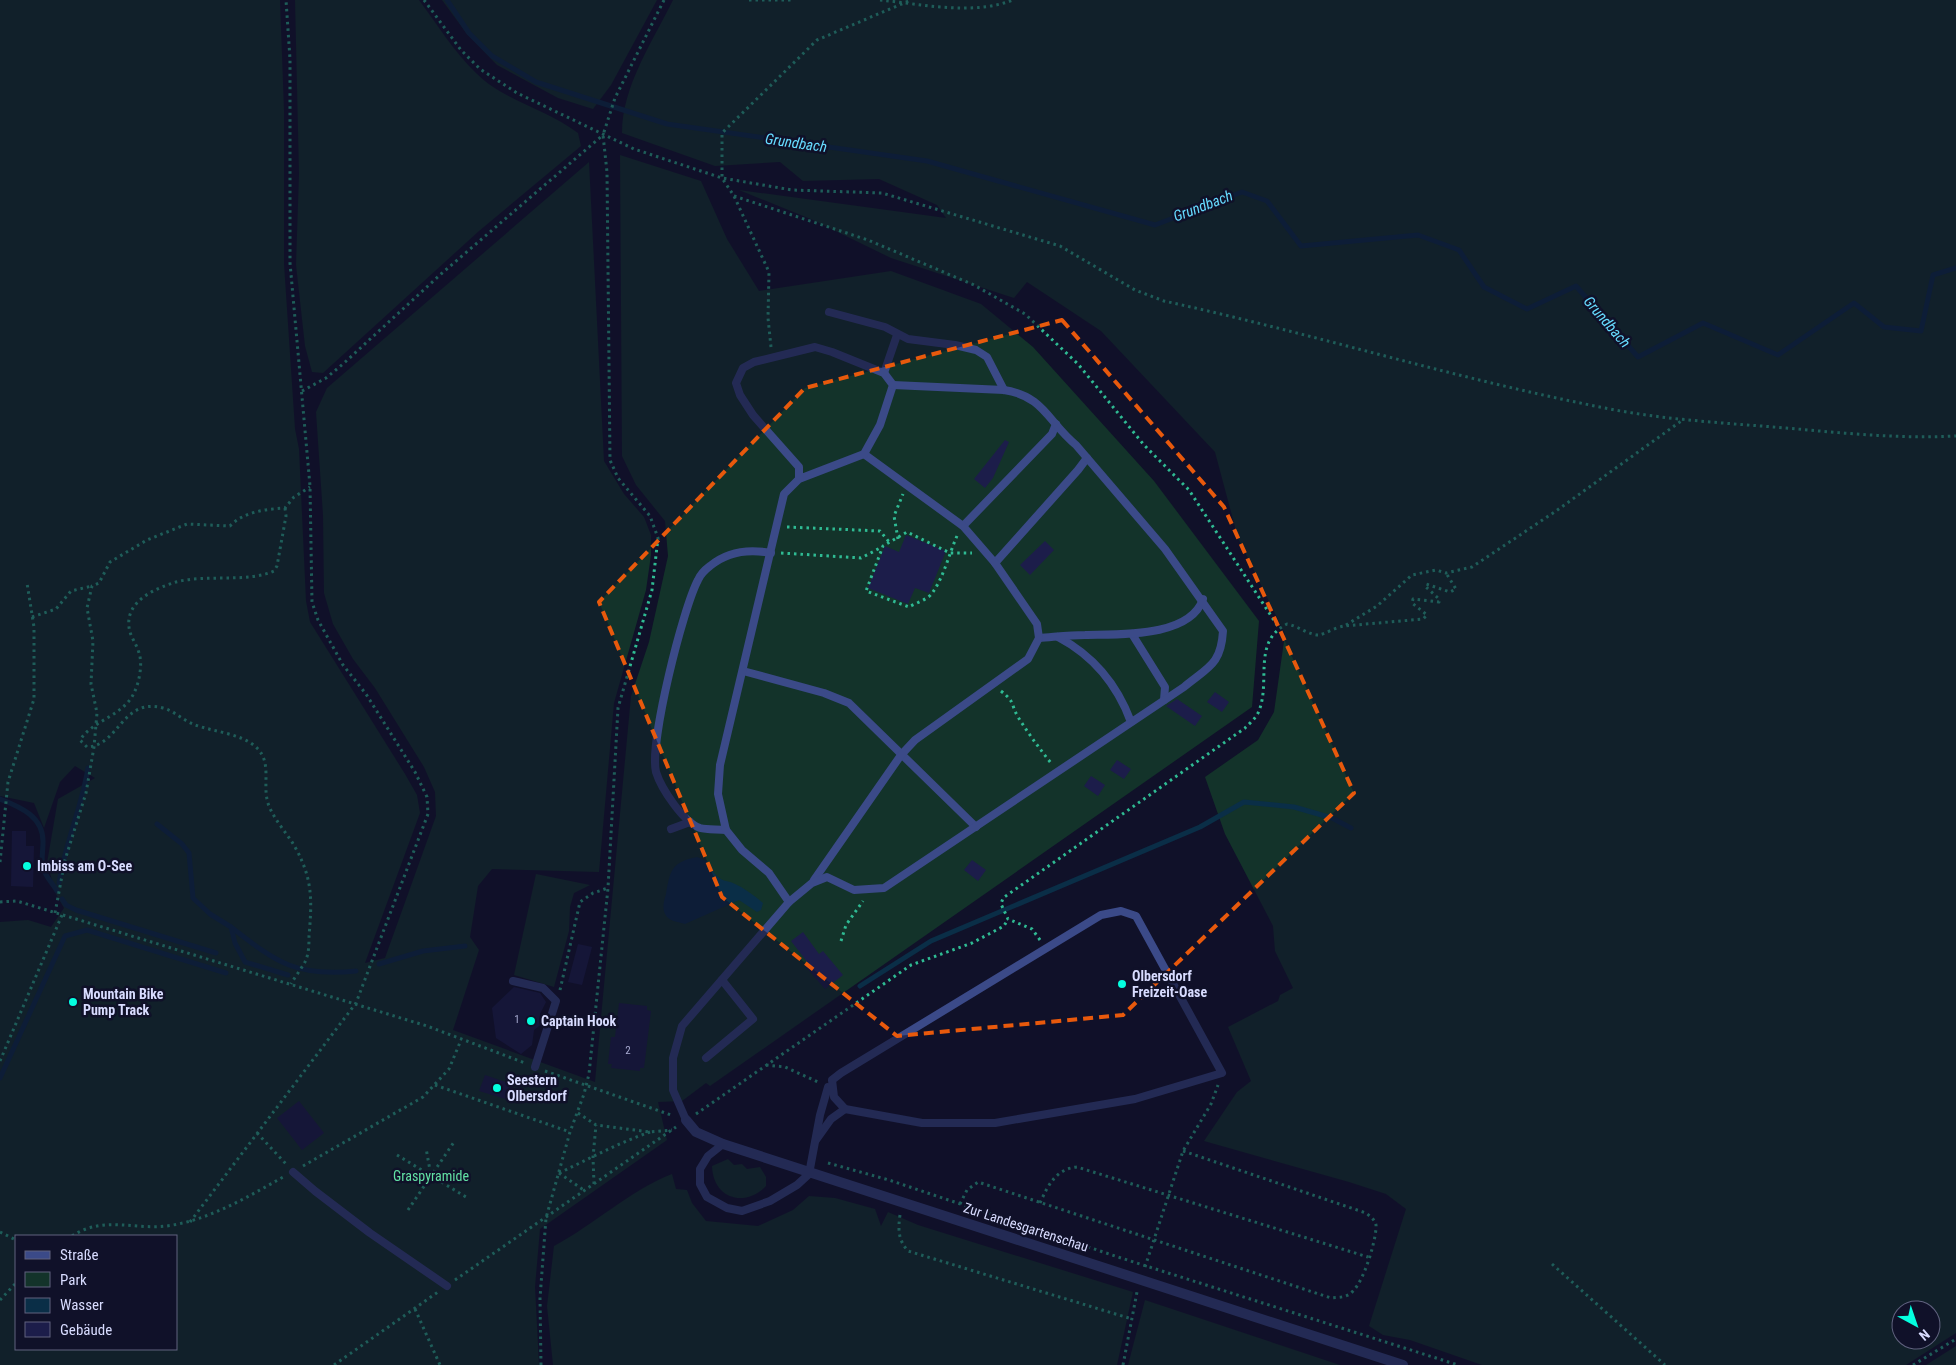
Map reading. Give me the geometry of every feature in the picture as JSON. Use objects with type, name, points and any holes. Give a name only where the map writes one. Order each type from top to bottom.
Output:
[{"type":"street","name":"Zur Landesgartenschau","points":[[686,1120],[696,1132],[723,1144],[809,1174],[902,1202],[1403,1365]]},
{"type":"lane","points":[[830,312],[868,321],[885,327],[897,335],[908,339],[955,345],[976,350],[987,357],[1004,390]]},
{"type":"lane","points":[[884,373],[897,335]]},
{"type":"lane","points":[[799,479],[798,467],[753,416],[740,395],[736,383],[743,368],[772,357],[815,348],[832,352],[884,373],[893,385]]},
{"type":"lane","points":[[812,883],[827,878],[854,890],[884,888],[1164,700],[1217,661],[1222,645],[1223,631],[1203,599],[1165,549],[1036,401],[1018,392],[1004,390],[893,385]]},
{"type":"lane","points":[[789,902],[768,873],[742,850],[726,830],[718,794],[720,765],[784,494],[799,479],[864,454],[880,425],[893,385]]},
{"type":"lane","points":[[963,526],[1052,434],[1056,424]]},
{"type":"lane","points":[[686,1120],[673,1090],[673,1058],[682,1026],[789,902],[812,883],[901,755],[915,740],[1028,658],[1039,638],[1037,624],[995,563],[963,526],[864,454]]},
{"type":"lane","points":[[995,563],[1087,458]]},
{"type":"lane","points":[[726,830],[700,828],[690,822],[666,794],[656,771],[658,729],[678,636],[698,579],[711,565],[736,552],[756,550],[771,553]]},
{"type":"lane","points":[[1039,638],[1132,634],[1178,624],[1200,608],[1203,599]]},
{"type":"lane","points":[[1132,634],[1166,687],[1164,700]]},
{"type":"lane","points":[[1057,637],[1078,648],[1102,669],[1123,699],[1131,722]]},
{"type":"lane","points":[[743,671],[824,693],[849,703],[976,827]]},
{"type":"lane","points":[[670,829],[690,822]]},
{"type":"lane","points":[[1121,911],[1136,916],[1222,1073],[1135,1099],[995,1124],[922,1123],[845,1109],[834,1097],[832,1080],[1102,915],[1121,911]]},
{"type":"lane","points":[[706,1058],[753,1019],[722,980]]},
{"type":"lane","points":[[513,981],[542,988],[556,1001],[535,1067]]},
{"type":"lane","points":[[723,1144],[703,1162],[699,1177],[700,1184],[708,1197],[727,1208],[742,1211],[770,1201],[797,1186],[809,1174],[814,1143],[828,1087]]},
{"type":"lane","points":[[814,1143],[831,1119],[845,1109]]},
{"type":"lane","points":[[293,1172],[370,1233],[448,1286]]},
{"type":"path","points":[[190,1222],[356,1003],[428,814],[427,797],[415,772],[366,694],[343,665],[318,620],[312,602],[310,486],[290,263],[290,59],[286,0]]},
{"type":"path","points":[[424,0],[461,50],[480,69],[517,93],[634,149],[722,178],[792,190],[882,193],[1060,246],[1135,290],[1164,301],[1524,391],[1607,409],[1684,419],[1840,433],[1929,437],[1956,436]]},
{"type":"path","points":[[541,1365],[540,1298],[546,1218],[570,1132],[586,1085],[608,888],[618,708],[652,590],[658,538],[650,516],[618,478],[610,460],[607,172],[604,135],[615,98],[664,0]]},
{"type":"path","points":[[749,0],[794,0]]},
{"type":"path","points":[[880,0],[952,8],[999,5],[1013,0]]},
{"type":"path","points":[[772,357],[768,318],[770,272],[734,196],[722,178],[722,132],[817,40],[911,0]]},
{"type":"path","points":[[302,392],[326,378],[343,364],[441,274],[604,135]]},
{"type":"path","points":[[734,196],[868,240],[974,285],[1026,314],[1078,364],[1144,444],[1188,490],[1279,628]]},
{"type":"path","points":[[1344,626],[1363,616],[1412,575],[1436,570],[1446,573],[1472,567],[1556,511],[1684,419]]},
{"type":"path","points":[[898,539],[894,516],[906,484]]},
{"type":"path","points":[[291,984],[303,965],[308,949],[312,906],[311,889],[295,848],[269,807],[265,784],[266,763],[263,755],[255,746],[238,738],[191,724],[164,708],[143,708],[126,716],[110,735],[94,747],[87,747],[80,740],[96,726],[125,706],[137,686],[140,653],[129,630],[128,618],[132,608],[143,597],[177,582],[218,576],[254,576],[274,571],[277,566],[286,516],[285,508],[294,497],[310,486]]},
{"type":"path","points":[[32,617],[56,609],[71,591],[92,586],[99,582],[110,562],[154,538],[187,524],[230,526],[237,518],[269,508],[285,508]]},
{"type":"path","points":[[882,546],[866,591],[909,607],[932,594],[963,526]]},
{"type":"path","points":[[777,527],[880,531],[890,543]]},
{"type":"path","points":[[771,553],[861,558],[898,539],[907,532],[950,553]]},
{"type":"path","points":[[1046,948],[1032,929],[1008,919],[1001,904],[1003,898],[1028,878],[1245,728],[1257,714],[1261,704],[1266,649],[1270,636],[1287,624],[1296,625],[1316,635],[1324,634],[1332,628],[1344,626],[1423,619],[1427,615],[1412,602],[1413,599],[1440,602],[1426,587],[1426,584],[1450,592],[1456,589],[1446,573]]},
{"type":"path","points":[[0,862],[4,806],[8,782],[34,699],[32,617],[27,584]]},
{"type":"path","points":[[55,912],[65,860],[86,793],[94,747],[97,713],[91,684],[92,641],[88,613],[92,586]]},
{"type":"path","points":[[993,684],[1013,701],[1016,714],[1036,745],[1058,772]]},
{"type":"path","points":[[556,1001],[580,902],[593,893],[608,888]]},
{"type":"path","points":[[841,941],[846,925],[860,907],[868,889]]},
{"type":"path","points":[[0,902],[16,901],[55,912],[356,1003],[427,1026],[461,1040],[449,1069],[435,1085],[405,1109],[232,1205],[190,1222],[146,1227],[119,1223],[99,1225],[74,1235]]},
{"type":"path","points":[[0,1061],[62,915]]},
{"type":"path","points":[[546,1218],[911,964],[972,943],[1004,926],[1008,919]]},
{"type":"path","points":[[765,1065],[785,1067],[828,1087]]},
{"type":"path","points":[[1123,1365],[1141,1279],[1183,1151],[1211,1104],[1222,1073]]},
{"type":"path","points":[[435,1085],[570,1132]]},
{"type":"path","points":[[586,1085],[686,1120]]},
{"type":"path","points":[[578,1113],[596,1125],[650,1132],[673,1130]]},
{"type":"path","points":[[594,1184],[593,1157],[596,1125]]},
{"type":"path","points":[[258,1132],[293,1172]]},
{"type":"path","points":[[558,1173],[593,1157],[619,1142],[650,1132]]},
{"type":"path","points":[[408,1210],[454,1142]]},
{"type":"path","points":[[426,1148],[431,1176]]},
{"type":"path","points":[[960,1204],[967,1190],[978,1182],[1154,1238],[1331,1298],[1345,1297],[1352,1293],[1362,1280],[1377,1227],[1373,1218],[1366,1213],[1183,1151]]},
{"type":"path","points":[[396,1155],[466,1197]]},
{"type":"path","points":[[812,1158],[889,1180],[1458,1365]]},
{"type":"path","points":[[1040,1203],[1054,1177],[1066,1168],[1077,1167],[1368,1257]]},
{"type":"path","points":[[558,1173],[585,1191]]},
{"type":"path","points":[[402,1182],[431,1176]]},
{"type":"path","points":[[902,1202],[898,1228],[901,1243],[908,1251],[1132,1319]]},
{"type":"path","points":[[0,1232],[15,1240]]},
{"type":"path","points":[[1552,1264],[1665,1365]]},
{"type":"path","points":[[0,1300],[15,1284]]},
{"type":"path","points":[[415,1309],[440,1365]]},
{"type":"path","points":[[1913,1365],[1956,1339]]},
{"type":"highlighted area","points":[[1062,320],[1224,507],[1354,793],[1123,1015],[897,1036],[722,897],[599,602],[805,388]]},
{"type":"green space","name":"Graspyramide","points":[[0,0],[280,0],[284,110],[284,264],[295,429],[299,449],[306,601],[310,622],[405,774],[417,795],[420,813],[365,963],[385,958],[436,816],[435,792],[424,767],[375,688],[353,659],[333,624],[324,593],[323,515],[316,412],[327,388],[589,162],[604,461],[624,494],[644,517],[651,535],[651,555],[646,590],[614,703],[599,872],[492,869],[478,886],[470,937],[479,950],[453,1030],[595,1082],[631,696],[649,642],[668,556],[665,521],[636,485],[622,456],[620,155],[701,181],[727,239],[759,291],[891,271],[981,304],[1033,347],[1154,481],[1259,621],[1252,707],[710,1086],[706,1083],[682,1101],[658,1102],[667,1140],[540,1229],[535,1287],[539,1365],[0,1365],[0,922],[28,920],[51,927],[64,908],[56,894],[47,863],[58,799],[95,778],[75,766],[60,782],[44,828],[34,803],[0,796]]},
{"type":"green space","points":[[295,0],[419,0],[453,47],[487,83],[512,98],[553,117],[578,133],[581,146],[479,231],[323,373],[312,372],[305,346],[296,265],[299,174]]},
{"type":"green space","points":[[442,0],[657,0],[611,85],[593,109],[558,98],[497,65],[467,34]]},
{"type":"green space","points":[[673,0],[1956,0],[1956,1333],[1941,1343],[1941,1300],[1891,1300],[1891,1350],[1929,1350],[1906,1365],[1482,1365],[1410,1340],[1383,1335],[1369,1326],[1406,1209],[1386,1194],[1204,1141],[1237,1092],[1251,1081],[1228,1027],[1278,1001],[1280,995],[1293,988],[1275,951],[1273,926],[1225,834],[1205,777],[1258,740],[1274,712],[1285,634],[1238,538],[1215,452],[1101,331],[1027,282],[1014,298],[891,258],[813,220],[739,190],[946,218],[937,205],[879,179],[803,181],[780,162],[715,166],[622,133],[623,115],[627,98],[648,48]]},
{"type":"green space","points":[[536,874],[590,885],[574,893],[570,907],[569,931],[554,987],[514,975]]},
{"type":"green space","points":[[728,1159],[734,1165],[742,1164],[747,1169],[760,1167],[766,1177],[766,1186],[758,1193],[749,1197],[732,1197],[724,1193],[714,1177],[712,1166]]},
{"type":"green space","points":[[672,1174],[676,1189],[687,1190],[692,1203],[706,1221],[758,1226],[793,1210],[809,1196],[835,1198],[875,1209],[881,1226],[888,1212],[918,1225],[1133,1292],[1117,1365],[553,1365],[547,1306],[554,1246],[641,1189]]},
{"type":"green space","points":[[1145,1300],[1340,1365],[1128,1365]]},
{"type":"green space","points":[[1956,1346],[1956,1365],[1926,1365]]},
{"type":"water","points":[[697,857],[710,864],[715,874],[720,878],[741,887],[760,900],[763,903],[761,910],[757,912],[739,900],[685,924],[668,918],[663,906],[673,869],[688,859]]},
{"type":"building","points":[[1005,440],[1009,442],[993,478],[985,488],[974,479]]},
{"type":"building","points":[[906,535],[946,551],[929,593],[915,588],[908,604],[868,588],[885,546],[899,552]]},
{"type":"building","points":[[1045,541],[1054,550],[1030,575],[1020,565]]},
{"type":"building","points":[[1215,692],[1229,702],[1222,712],[1207,702]]},
{"type":"building","points":[[1177,699],[1202,716],[1195,726],[1166,706]]},
{"type":"building","points":[[1117,760],[1131,769],[1124,779],[1110,770]]},
{"type":"building","points":[[1091,776],[1105,785],[1098,796],[1084,786]]},
{"type":"building","points":[[12,831],[26,831],[26,846],[34,846],[33,887],[11,886]]},
{"type":"building","points":[[972,860],[986,870],[978,881],[964,870]]},
{"type":"building","points":[[803,932],[819,954],[823,951],[843,975],[825,989],[805,966],[808,963],[791,941]]},
{"type":"building","points":[[578,944],[592,947],[582,985],[568,982]]},
{"type":"building","points":[[514,987],[540,993],[546,1002],[540,1014],[543,1023],[534,1030],[532,1045],[521,1054],[496,1038],[492,1008]]},
{"type":"building","points":[[619,1003],[647,1006],[647,1010],[651,1011],[644,1068],[640,1068],[640,1071],[611,1068],[612,1064],[608,1064],[611,1037],[615,1037]]},
{"type":"building","name":"Seestern Olbersdorf","points":[[485,1075],[514,1085],[509,1100],[479,1091]]},
{"type":"building","points":[[299,1101],[324,1133],[302,1150],[277,1118]]},
{"type":"waterway","name":"Grundbach","points":[[447,0],[469,33],[492,56],[536,82],[667,124],[927,161],[1155,225],[1242,192],[1267,201],[1301,246],[1418,235],[1459,250],[1484,287],[1527,309],[1576,286],[1638,357],[1703,323],[1778,355],[1854,303],[1884,327],[1921,331],[1933,275],[1956,268]]},
{"type":"waterway","points":[[59,883],[88,768]]},
{"type":"waterway","points":[[0,799],[30,814],[40,826],[44,870],[57,891]]},
{"type":"waterway","points":[[860,986],[931,941],[1200,827],[1244,802],[1294,807],[1332,818],[1351,828]]},
{"type":"waterway","points":[[157,824],[182,844],[189,853],[193,898],[210,914],[231,927],[235,943],[245,962],[288,975]]},
{"type":"waterway","points":[[62,899],[66,905],[76,910],[216,953]]},
{"type":"waterway","points":[[231,927],[262,950],[288,965],[318,972],[356,971]]},
{"type":"waterway","points":[[0,1078],[65,936],[87,930],[226,973]]},
{"type":"waterway","points":[[379,964],[423,951],[465,946]]},
{"type":"place","name":"Imbiss am O-See","points":[[27,866]]},
{"type":"place","name":"Olbersdorf Freizeit-Oase","points":[[1122,984]]},
{"type":"place","name":"Mountain Bike Pump Track","points":[[73,1002]]},
{"type":"place","name":"Captain Hook","points":[[531,1021]]},
{"type":"place","name":"Seestern Olbersdorf","points":[[497,1088]]}]
